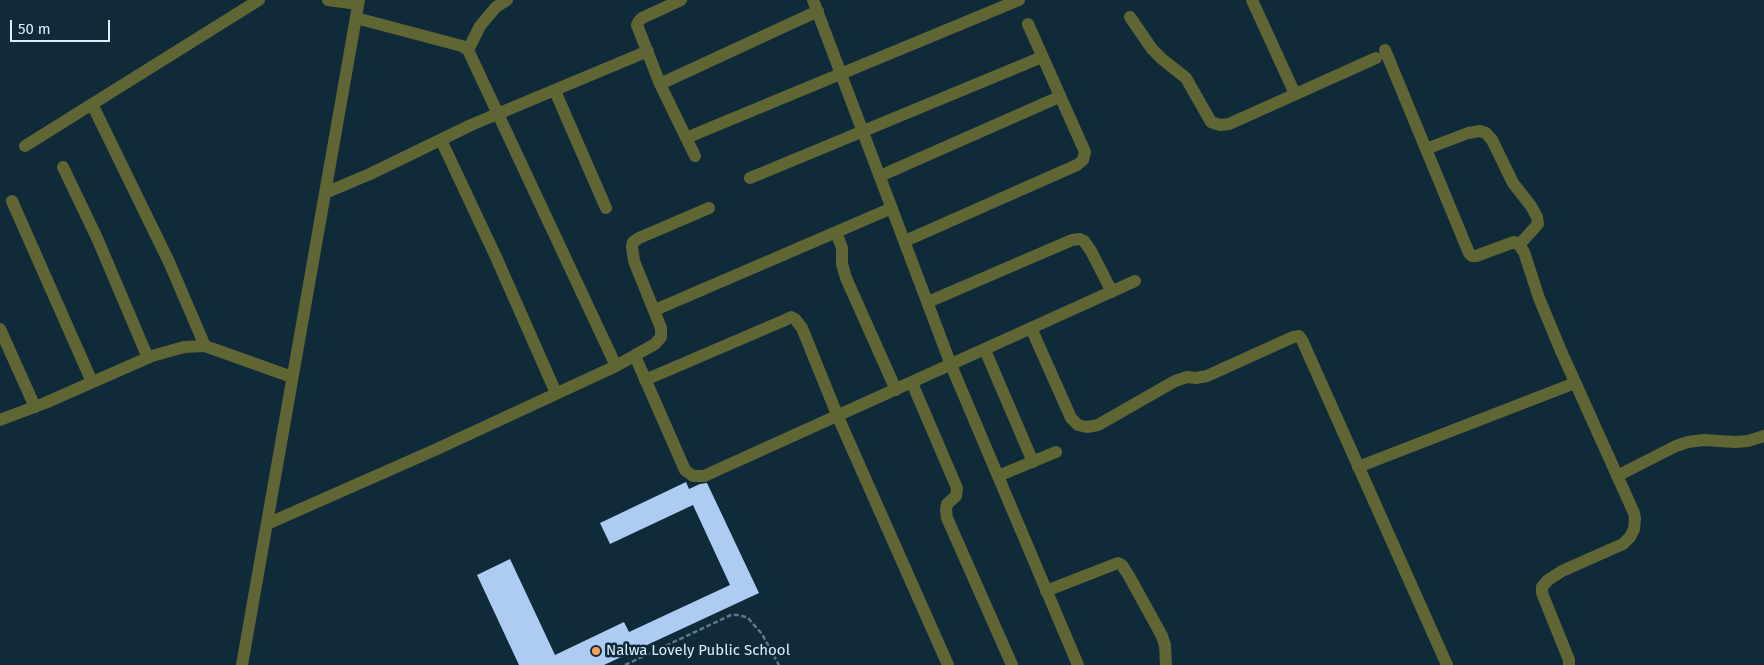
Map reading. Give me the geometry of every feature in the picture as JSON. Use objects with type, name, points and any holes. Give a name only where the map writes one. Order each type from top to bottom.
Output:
[{"type":"street","points":[[25,146],[259,0]]},
{"type":"street","points":[[242,665],[356,18],[358,2],[328,0]]},
{"type":"street","points":[[468,50],[480,26],[496,8],[507,0]]},
{"type":"street","points":[[681,0],[638,21],[637,25],[660,84],[695,156]]},
{"type":"street","points":[[686,138],[1019,0]]},
{"type":"street","points":[[1252,0],[1295,94]]},
{"type":"street","points":[[660,84],[815,6],[864,131],[951,365],[1078,665]]},
{"type":"street","points":[[1130,17],[1152,49],[1186,78],[1211,122],[1220,125],[1229,124],[1380,54],[1426,149],[1469,253],[1472,256],[1476,256],[1514,242],[1520,245],[1539,298],[1575,383],[1634,513],[1634,529],[1630,537],[1623,544],[1562,571],[1548,580],[1542,587],[1542,593],[1569,660],[1569,665]]},
{"type":"street","points":[[356,18],[462,46],[468,50],[616,366]]},
{"type":"street","points":[[905,241],[1077,165],[1083,160],[1085,152],[1028,24]]},
{"type":"street","points":[[325,193],[370,174],[499,113],[648,51]]},
{"type":"street","points":[[750,178],[1042,57]]},
{"type":"street","points":[[555,91],[606,208]]},
{"type":"street","points":[[880,176],[1060,97]]},
{"type":"street","points":[[92,104],[169,262],[205,346]]},
{"type":"street","points":[[1426,149],[1468,133],[1480,131],[1486,133],[1492,140],[1513,184],[1531,206],[1537,217],[1538,224],[1520,245]]},
{"type":"street","points":[[441,140],[496,257],[556,393]]},
{"type":"street","points":[[63,167],[97,238],[148,358]]},
{"type":"street","points":[[12,201],[92,382]]},
{"type":"street","points":[[267,524],[438,449],[616,366],[655,344],[662,337],[662,328],[634,261],[633,242],[710,208]]},
{"type":"street","points":[[655,310],[892,208]]},
{"type":"street","points":[[836,232],[842,248],[842,264],[846,278],[896,390]]},
{"type":"street","points":[[928,302],[1072,240],[1080,239],[1084,241],[1091,251],[1112,292]]},
{"type":"street","points":[[635,356],[685,470],[693,476],[704,476],[1135,281]]},
{"type":"street","points":[[645,380],[791,317],[795,319],[802,328],[838,417],[948,665]]},
{"type":"street","points":[[1031,328],[1071,418],[1078,425],[1087,427],[1098,425],[1176,381],[1187,377],[1207,376],[1299,336],[1447,665]]},
{"type":"street","points":[[0,329],[34,407]]},
{"type":"street","points":[[0,420],[148,358],[184,347],[205,346],[292,377]]},
{"type":"street","points":[[984,350],[1033,462]]},
{"type":"street","points":[[912,383],[957,488],[956,496],[947,504],[947,518],[1012,665]]},
{"type":"street","points":[[1358,467],[1575,383]]},
{"type":"street","points":[[1617,476],[1676,446],[1688,442],[1704,440],[1742,442],[1764,436]]},
{"type":"street","points":[[998,476],[1056,452]]},
{"type":"street","points":[[1046,591],[1118,563],[1122,565],[1130,576],[1162,636],[1165,645],[1166,665]]},
{"type":"path","points":[[625,665],[731,615],[740,615],[748,618],[762,634],[779,665]]},
{"type":"building","points":[[686,482],[689,489],[707,483],[759,593],[604,665],[519,665],[477,575],[510,559],[555,655],[624,622],[629,632],[730,585],[693,505],[610,544],[600,523]]},
{"type":"place","name":"Nalwa Lovely Public School","points":[[596,651]]}]
